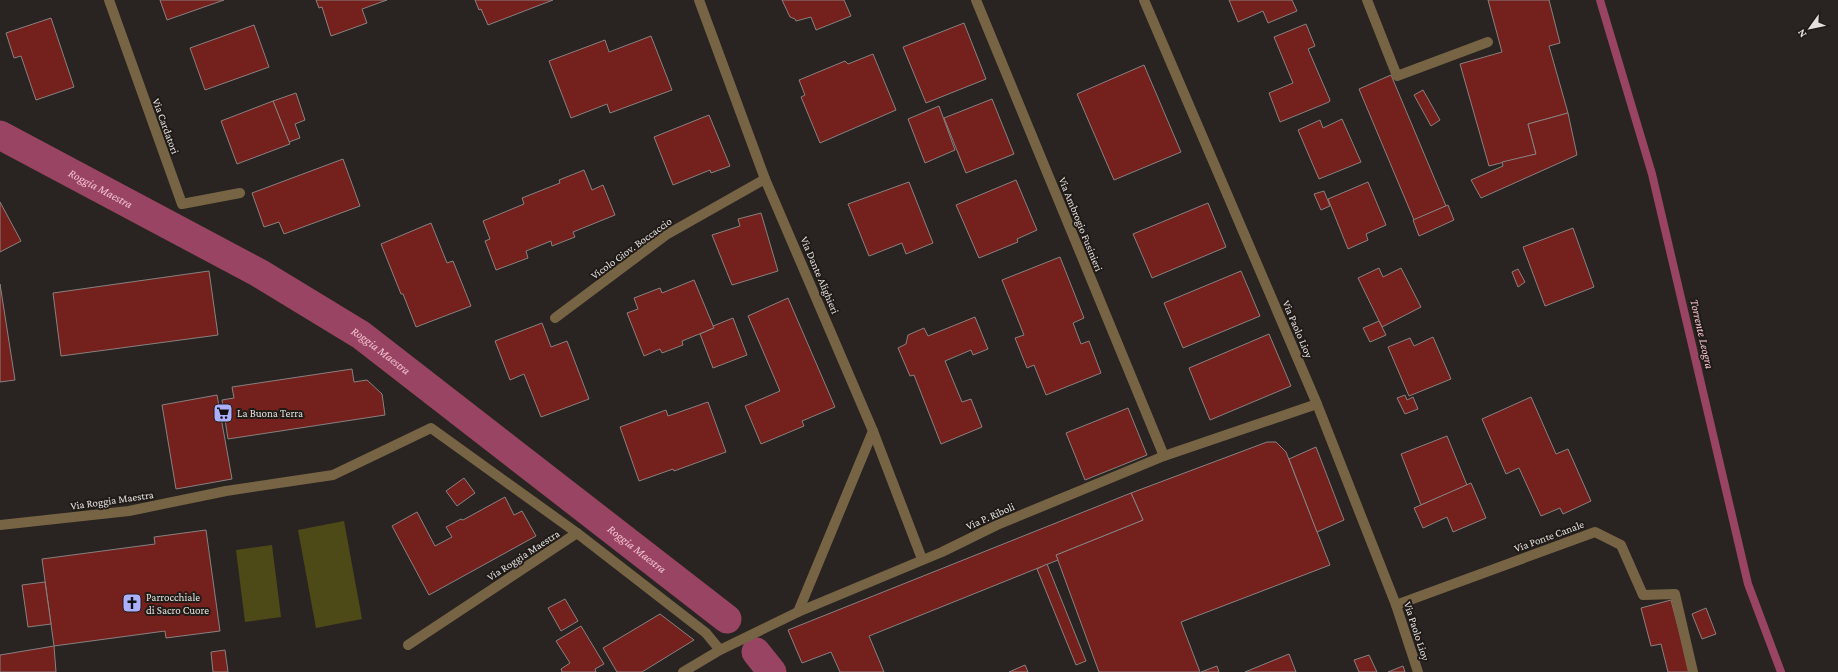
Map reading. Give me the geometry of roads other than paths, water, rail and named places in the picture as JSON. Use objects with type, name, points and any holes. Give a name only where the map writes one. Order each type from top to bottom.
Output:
[{"type":"street","name":"Via Cardatori","points":[[108,0],[182,204],[240,193]]},
{"type":"street","name":"Via Dante Alighieri","points":[[699,0],[765,179],[873,431],[922,559]]},
{"type":"street","name":"Via Ambrogio Fusinieri","points":[[976,0],[1164,456]]},
{"type":"street","name":"Via Paolo Lioy","points":[[1144,0],[1317,404],[1396,605],[1418,672]]},
{"type":"street","points":[[1367,0],[1397,76],[1488,42]]},
{"type":"street","name":"Vicolo Giov. Boccaccio","points":[[555,318],[666,235],[765,179]]},
{"type":"street","name":"Via P. Riboli","points":[[683,672],[720,650],[798,612],[922,559],[942,552],[997,525],[1164,456],[1317,404]]},
{"type":"street","name":"Via Roggia Maestra","points":[[0,525],[129,512],[226,491],[333,475],[431,428],[577,533],[706,633],[720,650]]},
{"type":"street","points":[[798,612],[873,431]]},
{"type":"street","name":"Via Ponte Canale","points":[[1396,605],[1595,532],[1621,545],[1643,594],[1675,594],[1693,672]]},
{"type":"street","name":"Via Roggia Maestra","points":[[408,645],[577,533]]},
{"type":"waterway","name":"Torrente Leogra","points":[[1600,0],[1652,174],[1748,584],[1781,672]]},
{"type":"waterway","name":"Roggia Maestra","points":[[0,135],[259,273],[361,335],[727,619]]},
{"type":"waterway","name":"Roggia Maestra","points":[[756,652],[772,672]]},
{"type":"place","name":"La Buona Terra","points":[[223,413]]},
{"type":"place","name":"Parrocchiale di Sacro Cuore","points":[[132,603]]}]
